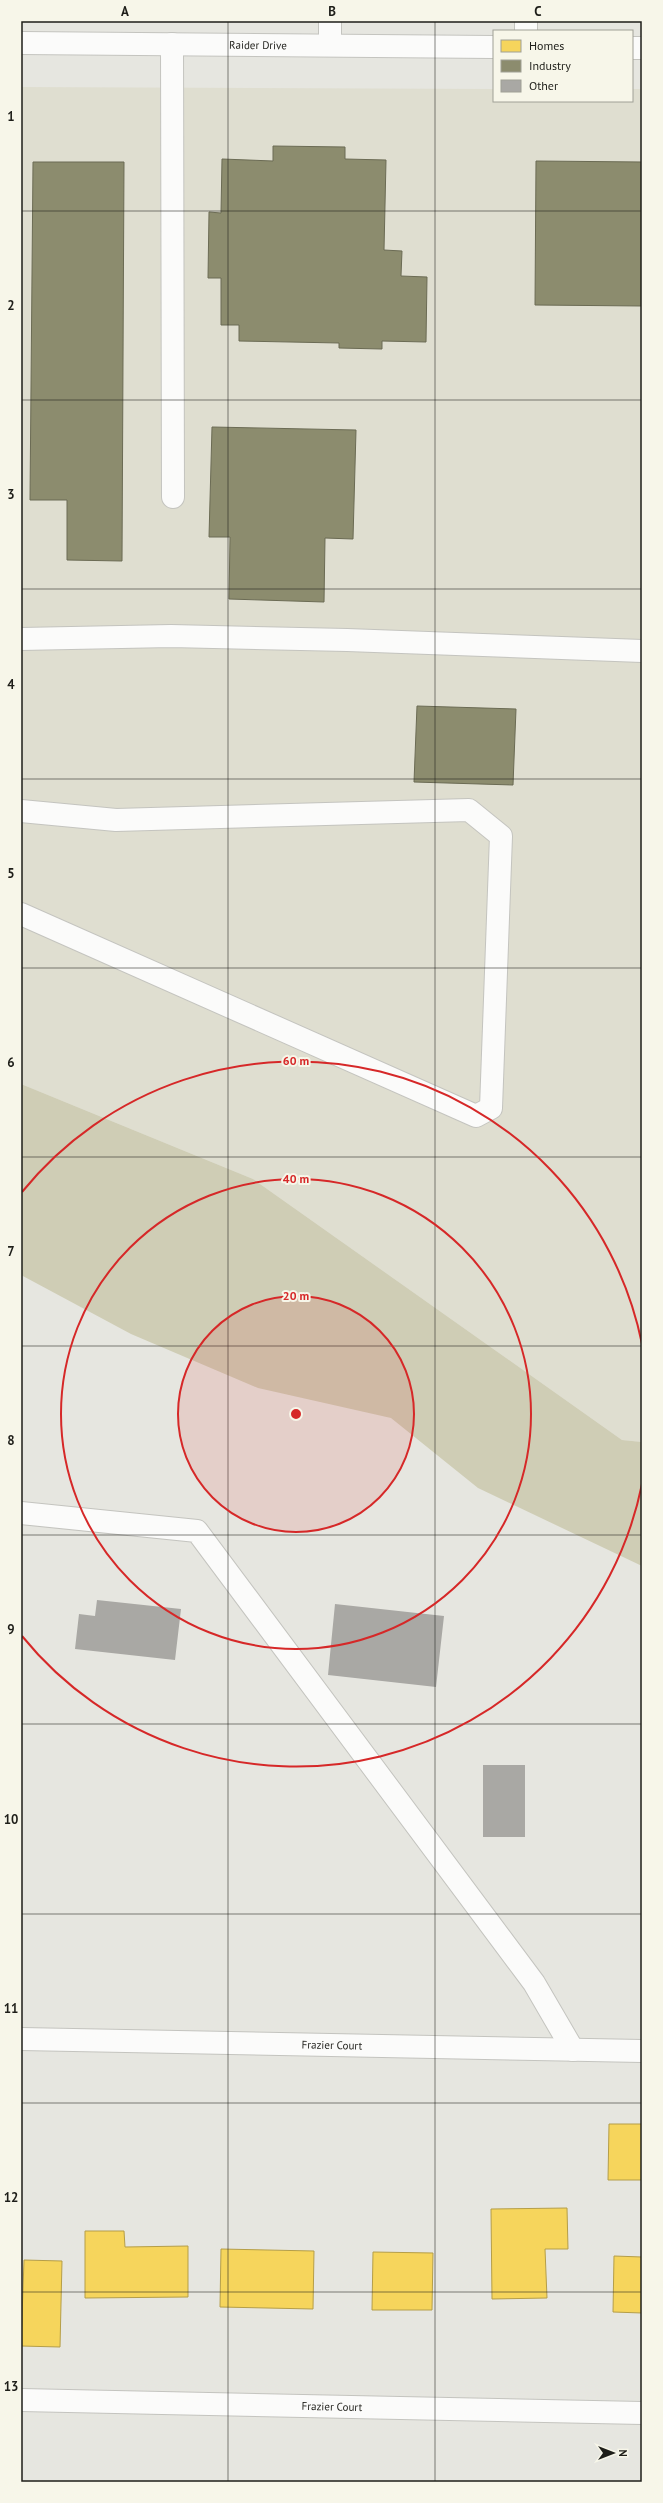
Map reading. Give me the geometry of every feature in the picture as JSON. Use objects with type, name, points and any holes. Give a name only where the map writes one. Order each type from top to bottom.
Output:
[{"type":"street","points":[[330,21],[330,46]]},
{"type":"street","name":"Raider Drive","points":[[21,43],[493,47]]},
{"type":"street","points":[[172,44],[173,498]]},
{"type":"street","points":[[21,639],[171,636],[347,640],[642,651]]},
{"type":"street","points":[[21,811],[116,820],[469,810],[501,836],[491,1108],[476,1116],[21,914]]},
{"type":"street","points":[[21,1513],[197,1531],[534,1983],[573,2050]]},
{"type":"street","name":"Frazier Court","points":[[21,2039],[642,2051]]},
{"type":"street","name":"Frazier Court","points":[[21,2400],[642,2413]]},
{"type":"shaded area","points":[[21,87],[493,89],[493,102],[633,102],[633,89],[642,89],[642,1442],[622,1440],[253,1179],[21,1084]]},
{"type":"shaded area","points":[[21,1084],[253,1179],[622,1440],[642,1442],[642,1566],[478,1488],[391,1418],[258,1388],[131,1334],[21,1275]]},
{"type":"building: Homes","points":[[609,2124],[642,2124],[642,2180],[608,2180]]},
{"type":"building: Homes","points":[[567,2208],[568,2249],[545,2249],[547,2298],[492,2299],[491,2209]]},
{"type":"building: Homes","points":[[85,2231],[124,2231],[125,2247],[188,2246],[188,2297],[85,2298]]},
{"type":"building: Homes","points":[[221,2249],[314,2251],[313,2309],[220,2307]]},
{"type":"building: Homes","points":[[373,2252],[433,2253],[432,2310],[372,2310]]},
{"type":"building: Homes","points":[[614,2256],[642,2257],[642,2313],[613,2312]]},
{"type":"building: Homes","points":[[24,2260],[62,2261],[60,2347],[21,2346]]},
{"type":"building: Industry","points":[[273,146],[345,147],[345,159],[386,160],[384,250],[402,251],[401,276],[427,277],[426,342],[382,341],[382,349],[339,348],[339,343],[239,341],[239,325],[221,325],[221,278],[208,278],[209,212],[221,213],[222,159],[273,161]]},
{"type":"building: Industry","points":[[536,161],[642,162],[642,306],[535,305]]},
{"type":"building: Industry","points":[[33,162],[124,162],[122,561],[67,560],[67,500],[30,500]]},
{"type":"building: Industry","points":[[212,427],[356,430],[353,539],[325,538],[324,602],[229,599],[230,537],[209,537]]},
{"type":"building: Industry","points":[[417,706],[516,709],[513,785],[414,782]]},
{"type":"building: Other","points":[[97,1600],[181,1609],[175,1660],[75,1649],[79,1614],[95,1616]]},
{"type":"building: Other","points":[[335,1604],[444,1616],[436,1687],[328,1675]]},
{"type":"building: Other","points":[[483,1765],[525,1765],[525,1837],[483,1837]]}]
